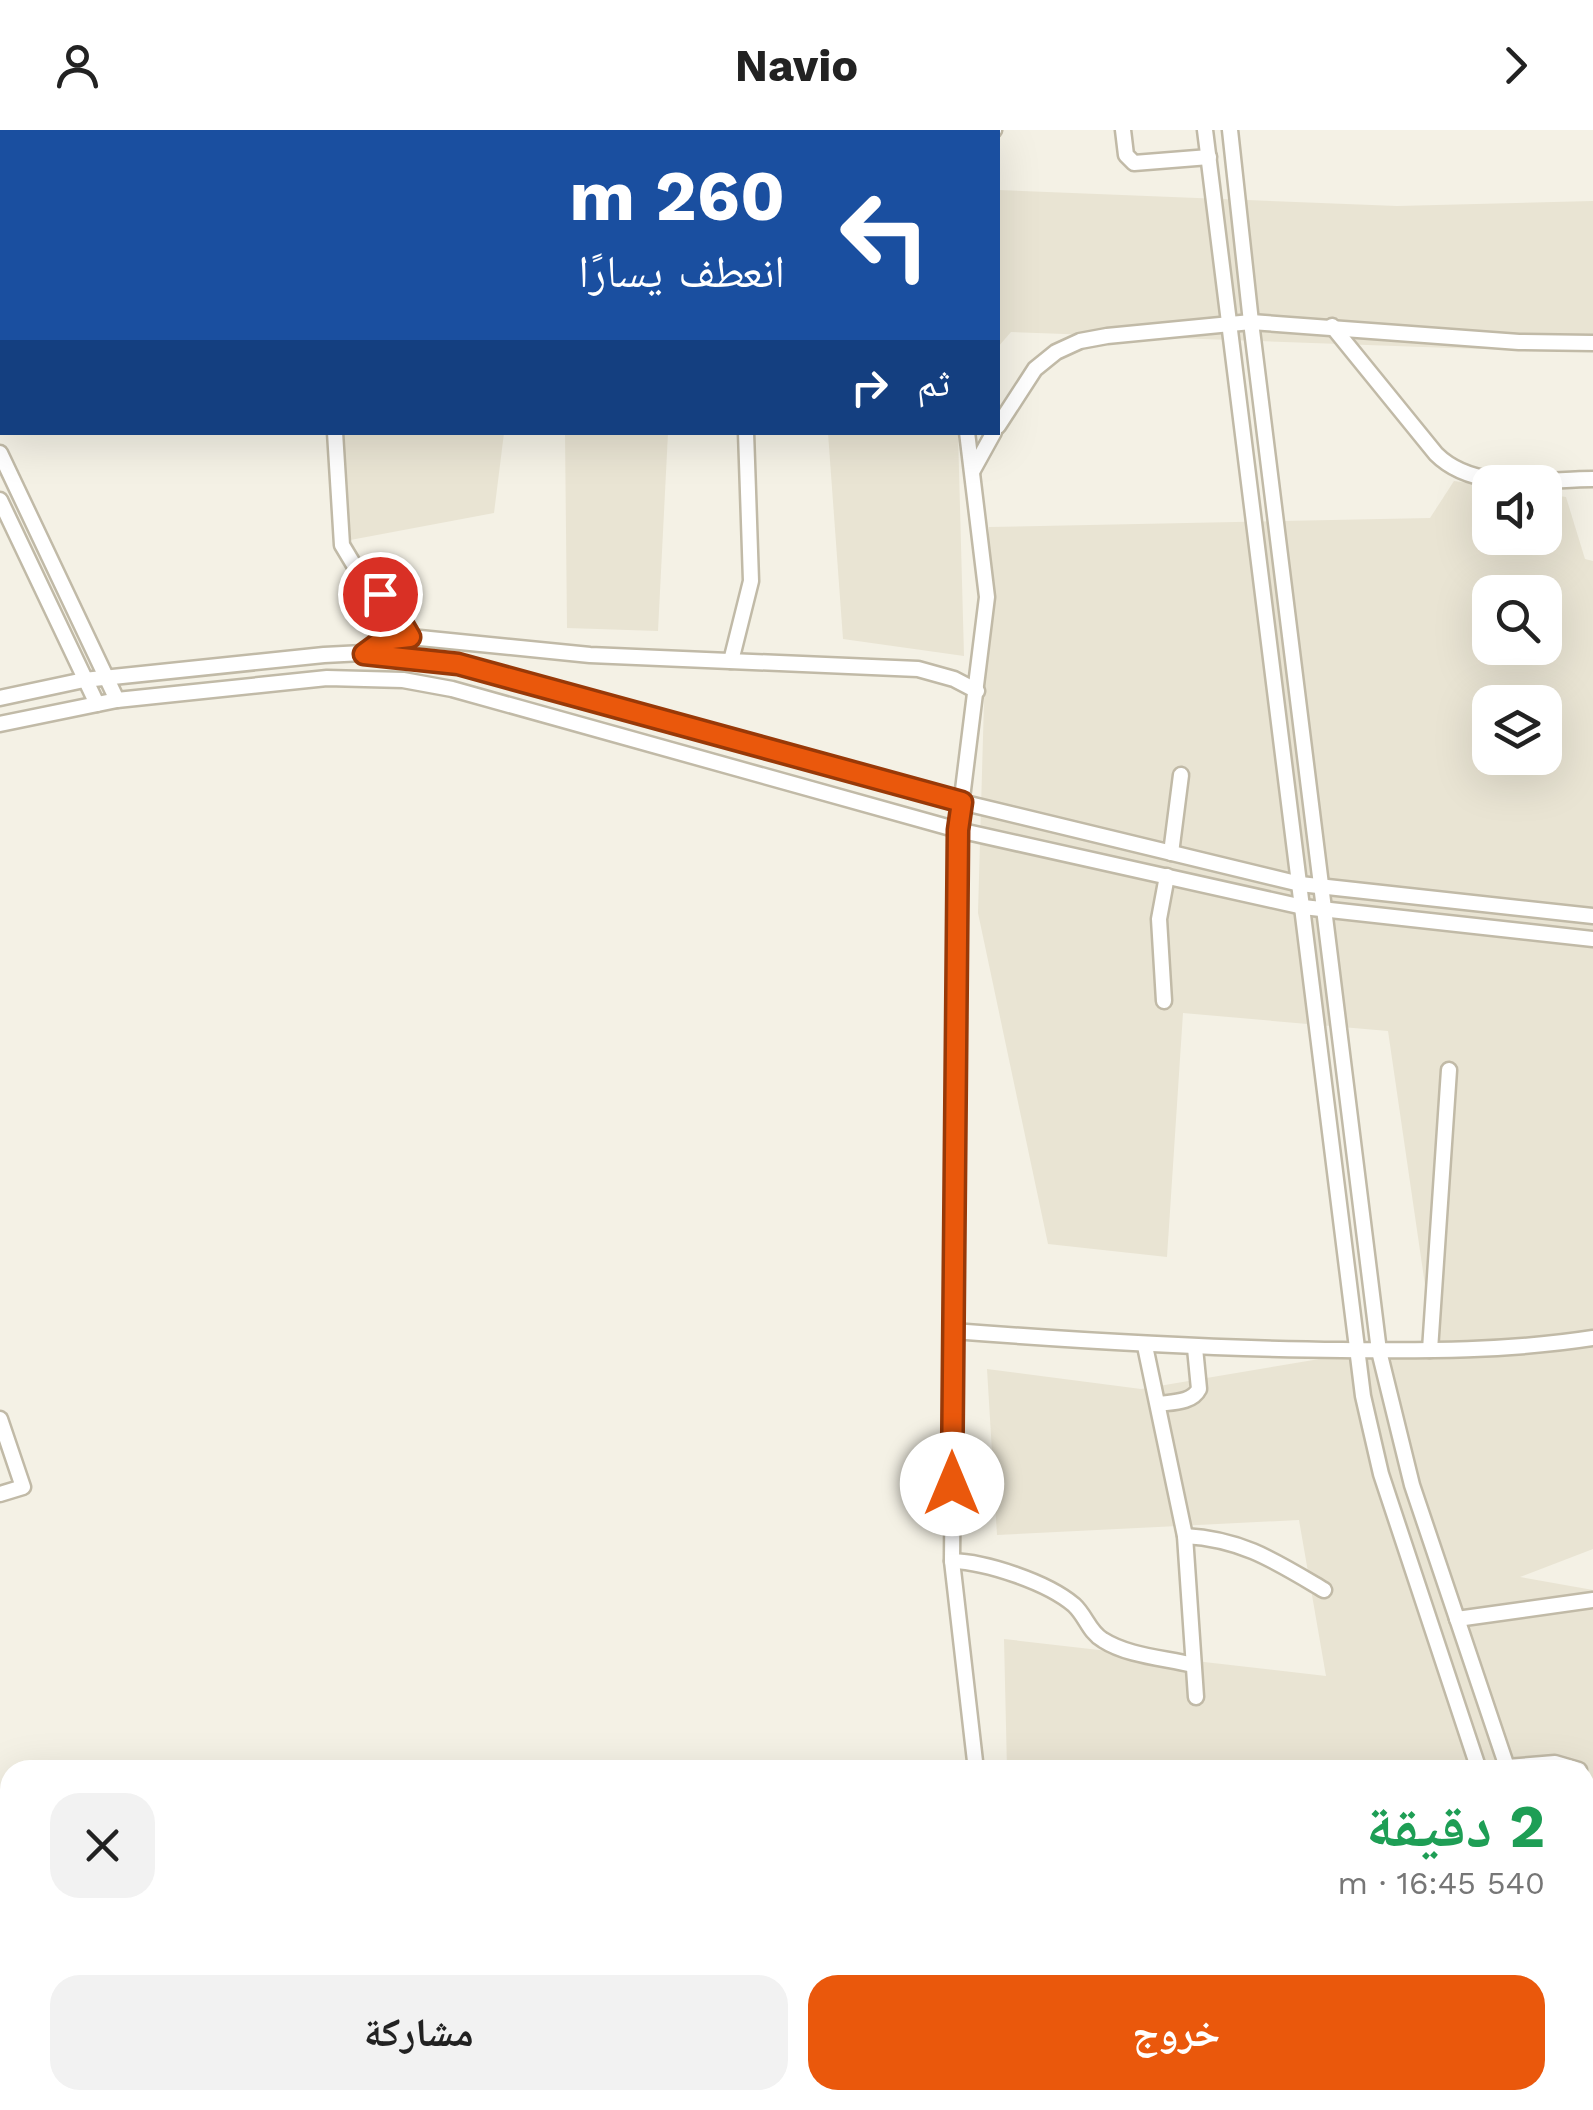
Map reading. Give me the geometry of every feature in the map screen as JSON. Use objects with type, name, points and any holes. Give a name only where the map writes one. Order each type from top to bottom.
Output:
[{"type":"street","points":[[1123,130],[1126,156],[1134,163],[1209,157]]},
{"type":"street","points":[[1206,130],[1362,1396],[1382,1474],[1476,1760]]},
{"type":"street","points":[[1230,130],[1250,322],[1379,1351],[1398,1439],[1505,1760]]},
{"type":"street","points":[[1000,423],[1035,368],[1080,341],[1250,322],[1518,342],[1593,343]]},
{"type":"street","points":[[1332,326],[1436,454],[1452,468],[1489,479],[1593,479]]},
{"type":"street","points":[[335,435],[342,545],[363,580],[392,606],[410,637]]},
{"type":"street","points":[[731,661],[750,580],[746,435]]},
{"type":"street","points":[[967,435],[988,596],[958,830],[952,1560],[975,1760]]},
{"type":"street","points":[[972,471],[993,435]]},
{"type":"street","points":[[0,452],[117,700]]},
{"type":"street","points":[[0,500],[96,704]]},
{"type":"street","points":[[364,654],[383,640],[410,637],[542,652],[918,668],[954,678],[977,691]]},
{"type":"street","points":[[0,698],[84,680],[364,654],[458,664],[962,802],[1300,884],[1593,916]]},
{"type":"street","points":[[0,724],[117,700],[327,678],[402,680],[452,689],[958,830],[1303,907],[1593,939]]},
{"type":"street","points":[[1171,853],[1180,775]]},
{"type":"street","points":[[1164,1001],[1159,919],[1167,876]]},
{"type":"street","points":[[1430,1350],[1449,1070]]},
{"type":"street","points":[[953,1331],[1145,1346],[1379,1351],[1533,1346],[1593,1338]]},
{"type":"street","points":[[1145,1346],[1184,1536],[1196,1697]]},
{"type":"street","points":[[1158,1404],[1196,1394],[1194,1348]]},
{"type":"street","points":[[0,1419],[24,1487],[0,1494]]},
{"type":"street","points":[[1184,1536],[1241,1544],[1324,1590]]},
{"type":"street","points":[[952,1560],[994,1568],[1058,1595],[1073,1604],[1090,1630],[1108,1643],[1193,1664]]},
{"type":"street","points":[[1457,1619],[1593,1600]]},
{"type":"shaded area","points":[[1000,190],[1397,206],[1593,201],[1593,343],[1479,349],[1011,332],[1000,345]]},
{"type":"shaded area","points":[[344,435],[504,435],[494,513],[345,541]]},
{"type":"shaded area","points":[[565,435],[668,435],[658,631],[567,628]]},
{"type":"shaded area","points":[[828,435],[958,435],[964,656],[843,639]]},
{"type":"shaded area","points":[[1454,481],[1472,484],[1472,555],[1562,555],[1562,496],[1566,497],[1585,559],[1593,561],[1593,1549],[1520,1577],[1593,1590],[1593,1760],[1007,1760],[1004,1639],[1326,1676],[1299,1520],[997,1535],[987,1369],[1141,1389],[1433,1340],[1388,1031],[1183,1013],[1167,1257],[1048,1244],[978,913],[989,527],[1430,518]]},
{"type":"route","points":[[380,594],[410,637],[383,640],[364,654],[458,664],[962,802],[958,830],[952,1484]]}]
